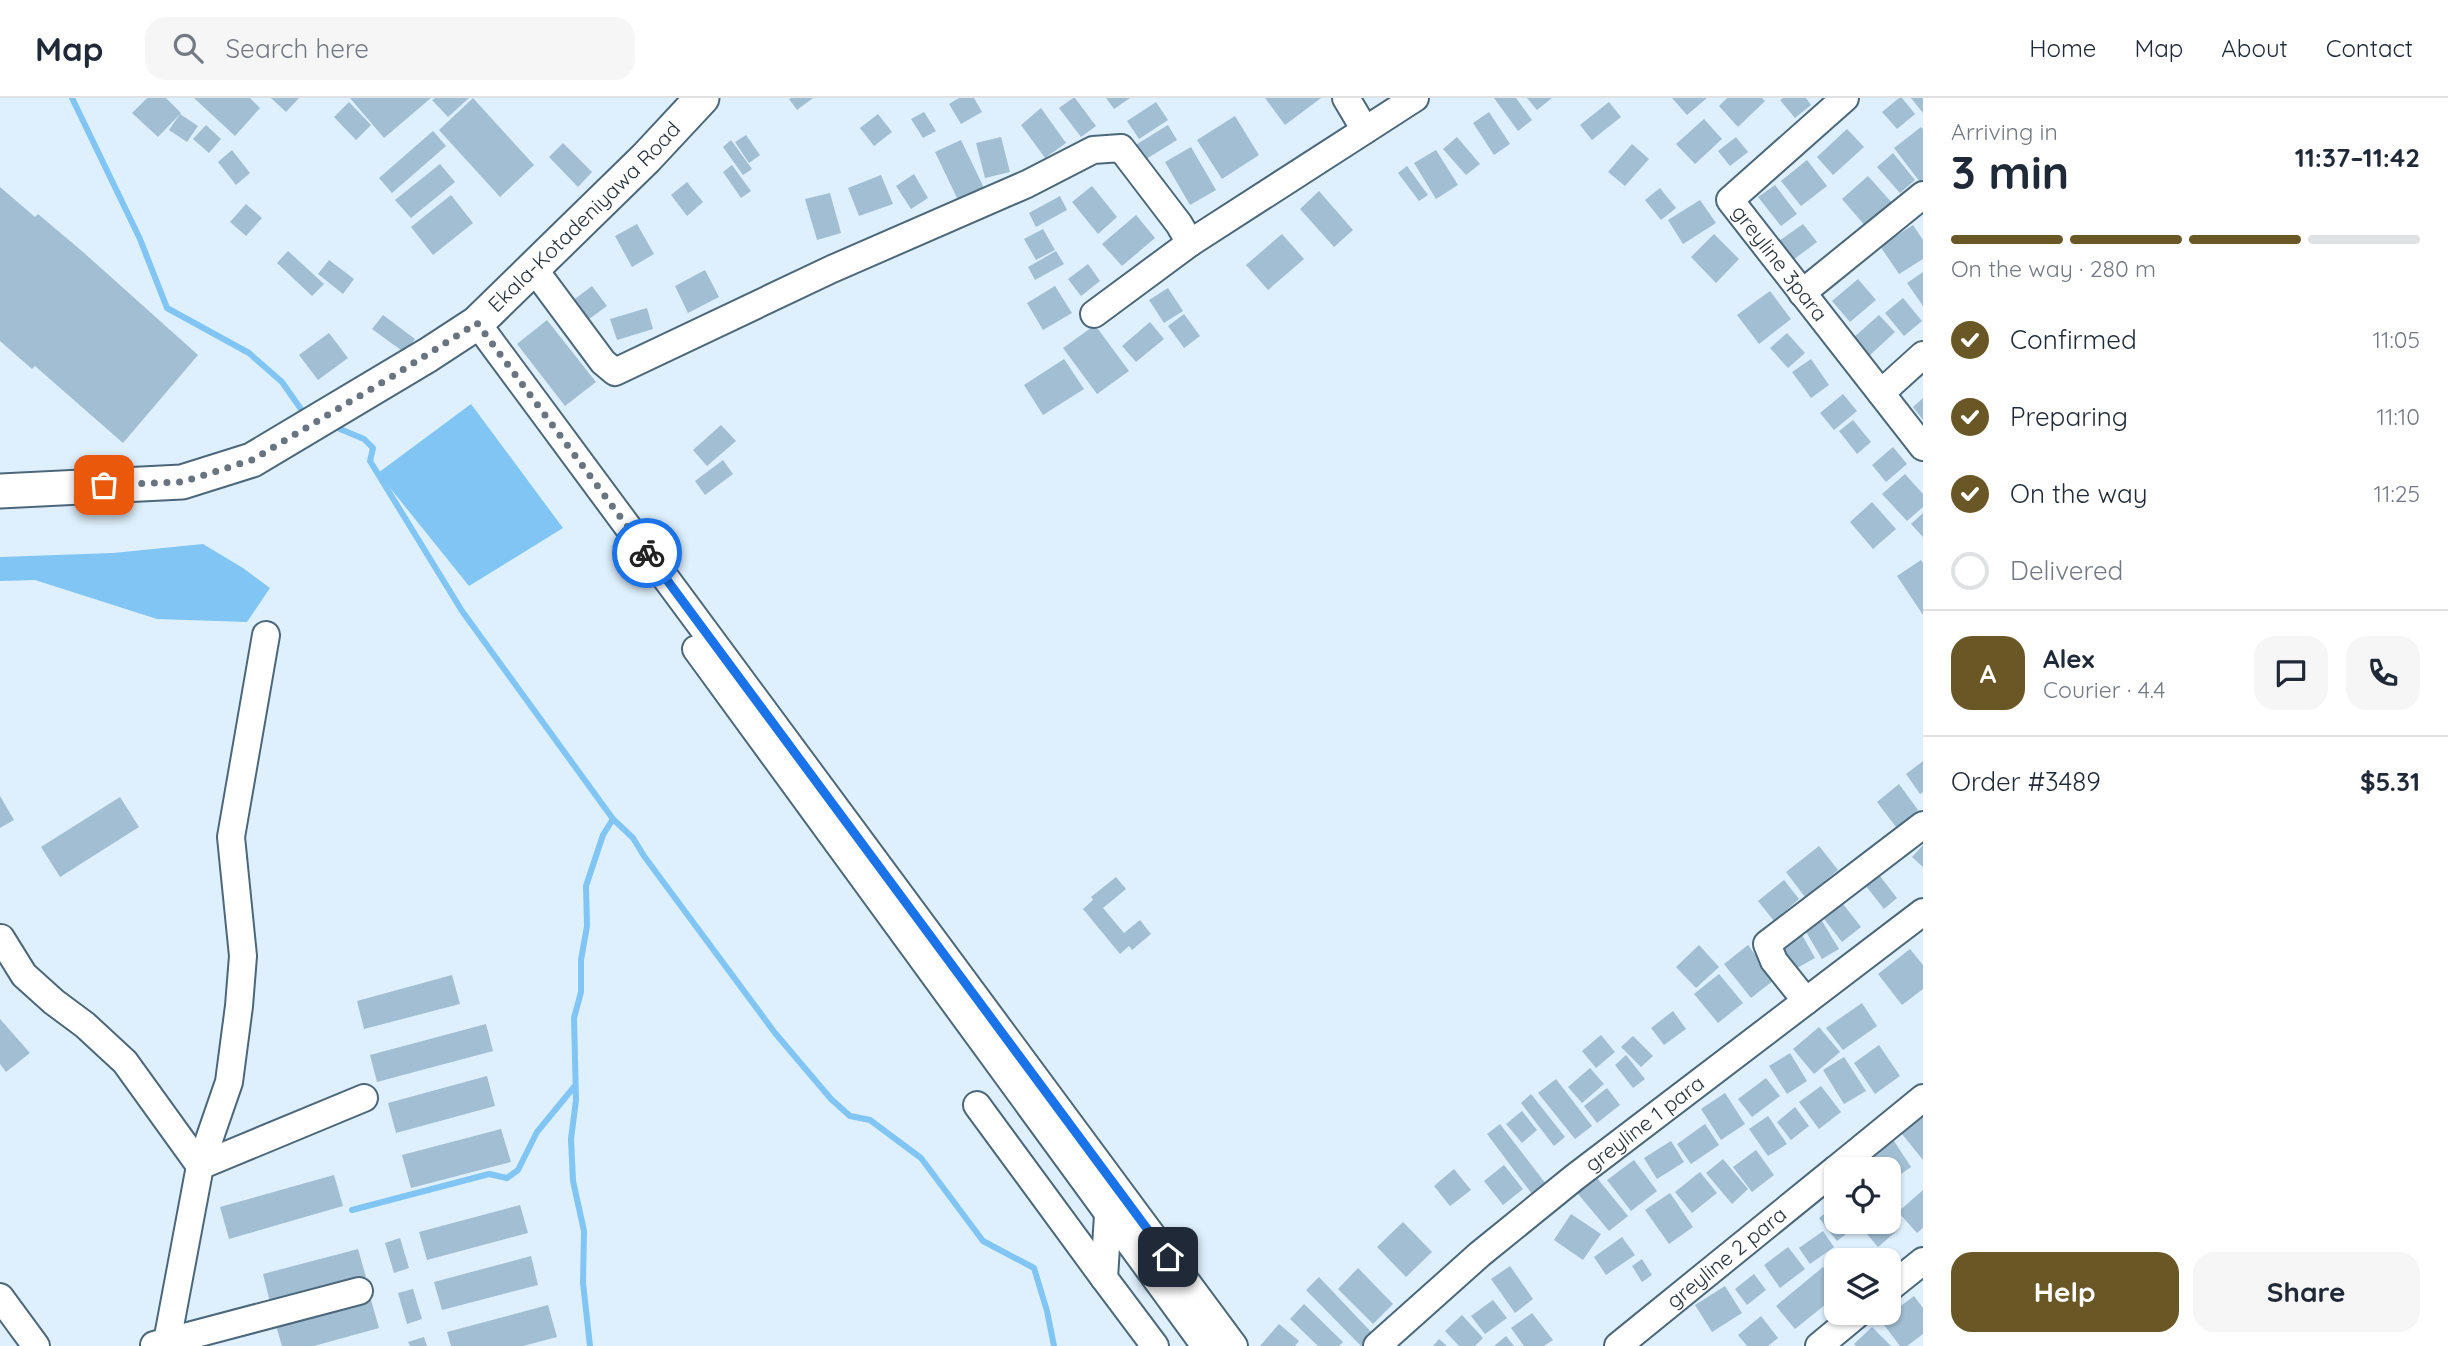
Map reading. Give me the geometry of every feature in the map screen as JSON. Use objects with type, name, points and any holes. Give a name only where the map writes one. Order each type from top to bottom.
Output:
[{"type":"main road","name":"Ekala-Kotadeniyawa Road","points":[[0,491],[182,482],[252,460],[387,381],[477,323],[646,158],[702,98]]},
{"type":"street","points":[[1346,98],[1365,130]]},
{"type":"street","points":[[1094,314],[1190,243],[1415,98]]},
{"type":"street","name":"greyline 3para","points":[[1845,98],[1730,200],[1923,447]]},
{"type":"street","points":[[534,270],[603,362],[615,372],[832,269],[1027,184],[1093,150],[1121,148],[1179,224],[1190,243]]},
{"type":"street","points":[[1802,293],[1923,195]]},
{"type":"street","points":[[477,323],[1234,1346]]},
{"type":"street","points":[[1881,393],[1923,355]]},
{"type":"street","points":[[494,373],[1205,1346]]},
{"type":"street","points":[[266,635],[232,837],[243,956],[229,1082],[200,1166],[159,1344],[359,1291]]},
{"type":"street","points":[[1806,1001],[1774,961],[1767,944],[1923,825]]},
{"type":"street","name":"greyline 1 para","points":[[1377,1346],[1480,1254],[1554,1194],[1923,912]]},
{"type":"street","points":[[1,938],[24,975],[125,1062],[200,1166]]},
{"type":"street","points":[[200,1166],[364,1098]]},
{"type":"street","name":"greyline 2 para","points":[[1851,1157],[1923,1098]]},
{"type":"street","points":[[976,1105],[1154,1346]]},
{"type":"street","name":"greyline 2 para","points":[[1618,1346],[1824,1179]]},
{"type":"street","points":[[1104,1278],[1108,1214]]},
{"type":"street","points":[[1901,1279],[1923,1261]]},
{"type":"street","points":[[0,1297],[36,1346]]},
{"type":"street","points":[[1819,1346],[1844,1325]]},
{"type":"water","points":[[471,404],[563,528],[469,586],[378,473]]},
{"type":"water","points":[[203,544],[270,588],[247,622],[157,619],[35,580],[0,581],[0,557],[113,553]]},
{"type":"building","points":[[147,98],[166,98],[181,113],[158,137],[132,113]]},
{"type":"building","points":[[194,98],[250,98],[260,108],[235,136]]},
{"type":"building","points":[[271,98],[299,98],[286,112]]},
{"type":"building","points":[[350,98],[431,98],[384,138]]},
{"type":"building","points":[[469,98],[448,117],[432,100]]},
{"type":"building","points":[[473,98],[534,165],[500,197],[439,130]]},
{"type":"building","points":[[813,98],[797,110],[789,99]]},
{"type":"building","points":[[959,98],[974,98],[982,112],[961,124],[949,104]]},
{"type":"building","points":[[1073,98],[1096,126],[1081,137],[1059,108]]},
{"type":"building","points":[[1106,98],[1130,98],[1114,109]]},
{"type":"building","points":[[1265,98],[1321,98],[1285,125]]},
{"type":"building","points":[[1494,98],[1516,98],[1532,120],[1518,131]]},
{"type":"building","points":[[1527,98],[1552,98],[1537,110]]},
{"type":"building","points":[[1672,98],[1707,98],[1687,115]]},
{"type":"building","points":[[1727,98],[1762,98],[1765,101],[1738,127],[1719,106]]},
{"type":"building","points":[[1806,98],[1811,105],[1795,118],[1780,100]]},
{"type":"building","points":[[1902,98],[1915,114],[1897,129],[1882,112]]},
{"type":"building","points":[[1911,98],[1923,98],[1923,113]]},
{"type":"building","points":[[349,102],[371,125],[356,140],[334,117]]},
{"type":"building","points":[[1156,102],[1168,120],[1139,139],[1127,121]]},
{"type":"building","points":[[1609,102],[1621,117],[1592,140],[1580,125]]},
{"type":"building","points":[[1041,108],[1066,143],[1045,158],[1021,125]]},
{"type":"building","points":[[924,112],[936,131],[923,138],[911,119]]},
{"type":"building","points":[[1489,112],[1510,144],[1494,155],[1473,123]]},
{"type":"building","points":[[180,114],[198,126],[187,142],[169,130]]},
{"type":"building","points":[[878,114],[892,132],[874,146],[860,128]]},
{"type":"building","points":[[1235,116],[1259,155],[1222,179],[1197,140]]},
{"type":"building","points":[[1704,119],[1722,139],[1695,164],[1676,144]]},
{"type":"building","points":[[206,125],[221,139],[209,153],[193,139]]},
{"type":"building","points":[[1168,125],[1177,140],[1143,161],[1134,146]]},
{"type":"building","points":[[1921,127],[1923,129],[1923,186],[1894,148]]},
{"type":"building","points":[[1847,129],[1864,147],[1833,175],[1817,157]]},
{"type":"building","points":[[433,131],[446,146],[392,193],[379,178]]},
{"type":"building","points":[[746,135],[760,155],[749,163],[735,142]]},
{"type":"building","points":[[1001,137],[1010,172],[985,178],[976,143]]},
{"type":"building","points":[[1457,137],[1480,164],[1466,175],[1443,149]]},
{"type":"building","points":[[1736,137],[1748,152],[1730,166],[1718,151]]},
{"type":"building","points":[[731,140],[752,169],[743,175],[723,147]]},
{"type":"building","points":[[961,140],[984,188],[958,200],[935,152]]},
{"type":"building","points":[[563,143],[592,172],[578,187],[549,157]]},
{"type":"building","points":[[1632,144],[1649,159],[1625,186],[1608,172]]},
{"type":"building","points":[[1191,147],[1216,190],[1190,205],[1165,162]]},
{"type":"building","points":[[232,150],[250,173],[236,185],[218,162]]},
{"type":"building","points":[[1436,150],[1458,185],[1436,199],[1414,163]]},
{"type":"building","points":[[1893,153],[1915,180],[1900,193],[1877,167]]},
{"type":"building","points":[[1807,160],[1827,186],[1801,206],[1781,181]]},
{"type":"building","points":[[440,164],[455,182],[411,218],[395,200]]},
{"type":"building","points":[[732,165],[751,191],[741,198],[723,172]]},
{"type":"building","points":[[1407,166],[1428,195],[1419,201],[1398,173]]},
{"type":"building","points":[[914,174],[928,198],[911,209],[896,186]]},
{"type":"building","points":[[881,175],[893,204],[859,216],[848,188]]},
{"type":"building","points":[[1868,176],[1894,205],[1867,228],[1842,199]]},
{"type":"building","points":[[687,182],[703,202],[687,216],[671,195]]},
{"type":"building","points":[[1775,185],[1797,214],[1781,226],[1758,197]]},
{"type":"building","points":[[1092,186],[1117,217],[1098,234],[1072,202]]},
{"type":"building","points":[[0,187],[35,217],[38,214],[83,252],[198,355],[123,443],[35,366],[32,369],[0,341]]},
{"type":"building","points":[[1660,188],[1676,208],[1661,220],[1645,200]]},
{"type":"building","points":[[1319,191],[1353,230],[1334,247],[1300,209]]},
{"type":"building","points":[[830,193],[841,233],[817,240],[805,199]]},
{"type":"building","points":[[451,195],[473,223],[433,255],[411,227]]},
{"type":"building","points":[[1060,196],[1067,210],[1036,227],[1029,213]]},
{"type":"building","points":[[1700,200],[1716,223],[1683,244],[1668,220]]},
{"type":"building","points":[[246,204],[262,218],[246,236],[230,222]]},
{"type":"building","points":[[1136,215],[1155,238],[1122,266],[1102,244]]},
{"type":"building","points":[[637,224],[654,254],[632,267],[615,236]]},
{"type":"building","points":[[1803,224],[1817,242],[1793,260],[1779,241]]},
{"type":"building","points":[[1913,225],[1923,240],[1923,259],[1899,274],[1880,246]]},
{"type":"building","points":[[1043,229],[1055,250],[1036,260],[1024,239]]},
{"type":"building","points":[[1282,234],[1304,259],[1268,290],[1246,265]]},
{"type":"building","points":[[1714,234],[1739,259],[1716,283],[1691,257]]},
{"type":"building","points":[[288,251],[324,284],[312,296],[277,263]]},
{"type":"building","points":[[1056,251],[1064,264],[1035,280],[1028,267]]},
{"type":"building","points":[[329,260],[354,279],[343,294],[318,274]]},
{"type":"building","points":[[1088,264],[1100,281],[1081,296],[1068,279]]},
{"type":"building","points":[[705,270],[719,297],[688,313],[675,286]]},
{"type":"building","points":[[1923,272],[1923,306],[1907,283]]},
{"type":"building","points":[[1858,279],[1876,300],[1850,322],[1832,301]]},
{"type":"building","points":[[592,286],[607,306],[585,322],[571,302]]},
{"type":"building","points":[[1055,286],[1072,313],[1043,330],[1027,303]]},
{"type":"building","points":[[1168,288],[1183,311],[1164,323],[1149,300]]},
{"type":"building","points":[[1770,291],[1791,319],[1759,344],[1737,315]]},
{"type":"building","points":[[1903,298],[1922,321],[1904,336],[1885,313]]},
{"type":"building","points":[[647,308],[653,329],[617,340],[610,319]]},
{"type":"building","points":[[1184,314],[1200,336],[1184,348],[1168,326]]},
{"type":"building","points":[[383,315],[415,339],[405,353],[372,329]]},
{"type":"building","points":[[1879,315],[1895,332],[1869,356],[1853,338]]},
{"type":"building","points":[[547,320],[596,382],[565,406],[517,344]]},
{"type":"building","points":[[1150,322],[1164,339],[1136,362],[1122,346]]},
{"type":"building","points":[[1095,325],[1129,371],[1097,394],[1063,348]]},
{"type":"building","points":[[329,333],[348,358],[318,380],[299,355]]},
{"type":"building","points":[[1787,333],[1805,353],[1788,368],[1770,348]]},
{"type":"building","points":[[1064,359],[1084,389],[1043,415],[1024,385]]},
{"type":"building","points":[[1811,359],[1829,385],[1811,398],[1792,372]]},
{"type":"building","points":[[1843,394],[1857,411],[1834,430],[1820,413]]},
{"type":"building","points":[[1923,398],[1923,420],[1913,407]]},
{"type":"building","points":[[1853,420],[1871,442],[1857,454],[1839,431]]},
{"type":"building","points":[[721,425],[736,441],[707,466],[693,450]]},
{"type":"building","points":[[1893,447],[1907,464],[1886,482],[1872,465]]},
{"type":"building","points":[[723,460],[733,474],[705,495],[695,481]]},
{"type":"building","points":[[1905,474],[1923,494],[1923,507],[1907,521],[1882,494]]},
{"type":"building","points":[[1872,502],[1896,529],[1873,549],[1850,522]]},
{"type":"building","points":[[1923,513],[1923,537],[1911,524]]},
{"type":"building","points":[[1921,560],[1923,563],[1923,615],[1897,576]]},
{"type":"building","points":[[1923,761],[1923,792],[1920,794],[1906,774]]},
{"type":"building","points":[[1899,784],[1918,810],[1896,827],[1877,802]]},
{"type":"building","points":[[0,796],[14,820],[0,828]]},
{"type":"building","points":[[120,797],[139,827],[60,877],[41,847]]},
{"type":"building","points":[[1923,845],[1923,867],[1912,857]]},
{"type":"building","points":[[1819,846],[1838,870],[1805,897],[1786,872]]},
{"type":"building","points":[[1879,875],[1897,898],[1884,909],[1866,886]]},
{"type":"building","points":[[1116,877],[1126,889],[1103,908],[1124,933],[1140,920],[1151,934],[1132,950],[1129,946],[1120,954],[1083,909],[1093,900],[1091,897]]},
{"type":"building","points":[[1784,880],[1799,899],[1774,921],[1758,901]]},
{"type":"building","points":[[1843,904],[1861,927],[1842,942],[1824,919]]},
{"type":"building","points":[[1822,921],[1839,949],[1822,959],[1805,930]]},
{"type":"building","points":[[1801,933],[1815,958],[1790,972],[1776,947]]},
{"type":"building","points":[[1699,945],[1719,967],[1696,988],[1676,967]]},
{"type":"building","points":[[1748,945],[1774,980],[1751,998],[1724,964]]},
{"type":"building","points":[[1910,949],[1923,965],[1923,989],[1902,1005],[1878,974]]},
{"type":"building","points":[[1719,974],[1743,1003],[1718,1023],[1694,994]]},
{"type":"building","points":[[452,975],[460,1004],[364,1029],[357,1001]]},
{"type":"building","points":[[1862,1003],[1877,1026],[1843,1050],[1826,1028]]},
{"type":"building","points":[[1673,1011],[1686,1029],[1664,1045],[1651,1028]]},
{"type":"building","points":[[0,1019],[30,1053],[6,1072],[0,1064]]},
{"type":"building","points":[[486,1024],[493,1051],[377,1082],[370,1055]]},
{"type":"building","points":[[1819,1027],[1840,1052],[1814,1074],[1793,1049]]},
{"type":"building","points":[[1601,1035],[1615,1052],[1596,1068],[1582,1051]]},
{"type":"building","points":[[1633,1036],[1653,1056],[1641,1067],[1621,1047]]},
{"type":"building","points":[[1879,1045],[1900,1076],[1875,1094],[1854,1063]]},
{"type":"building","points":[[1790,1053],[1807,1081],[1787,1094],[1769,1066]]},
{"type":"building","points":[[1626,1055],[1645,1079],[1633,1088],[1615,1065]]},
{"type":"building","points":[[1844,1057],[1866,1091],[1844,1104],[1823,1070]]},
{"type":"building","points":[[1590,1068],[1604,1084],[1582,1103],[1568,1087]]},
{"type":"building","points":[[487,1076],[495,1106],[396,1133],[388,1103]]},
{"type":"building","points":[[1766,1078],[1780,1096],[1752,1117],[1738,1099]]},
{"type":"building","points":[[1556,1079],[1592,1126],[1575,1139],[1538,1093]]},
{"type":"building","points":[[1821,1086],[1841,1112],[1819,1129],[1799,1102]]},
{"type":"building","points":[[1607,1088],[1620,1105],[1597,1123],[1584,1106]]},
{"type":"building","points":[[1725,1093],[1745,1124],[1721,1140],[1701,1109]]},
{"type":"building","points":[[1531,1094],[1565,1137],[1554,1146],[1521,1103]]},
{"type":"building","points":[[1795,1107],[1809,1126],[1791,1140],[1777,1122]]},
{"type":"building","points":[[1522,1111],[1537,1130],[1522,1143],[1506,1124]]},
{"type":"building","points":[[1919,1112],[1923,1117],[1923,1160],[1898,1129]]},
{"type":"building","points":[[1768,1116],[1787,1144],[1768,1156],[1749,1129]]},
{"type":"building","points":[[1500,1124],[1546,1184],[1532,1194],[1487,1134]]},
{"type":"building","points":[[1705,1124],[1719,1145],[1691,1164],[1677,1144]]},
{"type":"building","points":[[501,1129],[511,1162],[411,1188],[402,1155]]},
{"type":"building","points":[[1671,1141],[1684,1162],[1657,1179],[1644,1158]]},
{"type":"building","points":[[1894,1141],[1911,1167],[1901,1174],[1901,1157],[1873,1155]]},
{"type":"building","points":[[1756,1150],[1774,1175],[1752,1192],[1733,1167]]},
{"type":"building","points":[[1723,1159],[1748,1189],[1732,1204],[1706,1173]]},
{"type":"building","points":[[1634,1160],[1657,1191],[1631,1211],[1607,1180]]},
{"type":"building","points":[[1504,1165],[1523,1189],[1503,1205],[1484,1181]]},
{"type":"building","points":[[1454,1169],[1471,1190],[1450,1206],[1434,1186]]},
{"type":"building","points":[[1700,1172],[1717,1193],[1692,1213],[1675,1192]]},
{"type":"building","points":[[1593,1173],[1628,1216],[1609,1231],[1574,1189]]},
{"type":"building","points":[[334,1175],[343,1206],[229,1239],[220,1207]]},
{"type":"building","points":[[1923,1190],[1923,1228],[1917,1233],[1901,1215],[1901,1209]]},
{"type":"building","points":[[1670,1193],[1693,1227],[1669,1244],[1645,1210]]},
{"type":"building","points":[[520,1205],[528,1233],[427,1260],[419,1232]]},
{"type":"building","points":[[1571,1214],[1601,1234],[1583,1260],[1554,1240]]},
{"type":"building","points":[[1403,1222],[1432,1252],[1406,1277],[1377,1247]]},
{"type":"building","points":[[1823,1231],[1834,1247],[1824,1248],[1824,1254],[1810,1264],[1799,1248]]},
{"type":"building","points":[[1832,1234],[1846,1234],[1837,1241]]},
{"type":"building","points":[[1867,1234],[1893,1234],[1878,1247]]},
{"type":"building","points":[[1622,1237],[1635,1255],[1606,1275],[1594,1257]]},
{"type":"building","points":[[400,1238],[409,1268],[394,1273],[385,1243]]},
{"type":"building","points":[[1788,1247],[1805,1269],[1780,1288],[1764,1265]]},
{"type":"building","points":[[358,1249],[366,1277],[270,1302],[263,1274]]},
{"type":"building","points":[[531,1256],[538,1285],[442,1310],[434,1282]]},
{"type":"building","points":[[1642,1259],[1652,1275],[1642,1282],[1632,1266]]},
{"type":"building","points":[[1510,1266],[1533,1299],[1515,1313],[1491,1279]]},
{"type":"building","points":[[1358,1268],[1393,1304],[1373,1324],[1338,1289]]},
{"type":"building","points":[[1824,1268],[1824,1306],[1795,1329],[1776,1306]]},
{"type":"building","points":[[1754,1274],[1766,1290],[1747,1305],[1735,1289]]},
{"type":"building","points":[[1319,1277],[1373,1334],[1361,1346],[1306,1290]]},
{"type":"building","points":[[1725,1286],[1742,1313],[1712,1332],[1695,1305]]},
{"type":"building","points":[[413,1289],[422,1319],[407,1324],[398,1293]]},
{"type":"building","points":[[1914,1296],[1923,1308],[1923,1334],[1907,1346],[1900,1346],[1884,1325],[1901,1325],[1901,1306]]},
{"type":"building","points":[[371,1300],[379,1328],[314,1346],[282,1346],[276,1326]]},
{"type":"building","points":[[1493,1300],[1507,1318],[1485,1334],[1471,1316]]},
{"type":"building","points":[[1304,1304],[1343,1342],[1339,1346],[1318,1346],[1290,1319]]},
{"type":"building","points":[[548,1305],[557,1337],[523,1346],[451,1346],[447,1332]]},
{"type":"building","points":[[1532,1313],[1553,1340],[1544,1346],[1524,1346],[1511,1328]]},
{"type":"building","points":[[1462,1315],[1483,1338],[1475,1346],[1459,1346],[1445,1331]]},
{"type":"building","points":[[1761,1316],[1778,1338],[1768,1346],[1747,1346],[1738,1335]]},
{"type":"building","points":[[1279,1324],[1299,1341],[1295,1346],[1260,1346]]},
{"type":"building","points":[[1872,1327],[1891,1346],[1854,1344]]},
{"type":"building","points":[[1506,1336],[1514,1346],[1494,1346]]},
{"type":"building","points":[[424,1337],[427,1346],[410,1346],[408,1342]]},
{"type":"building","points":[[1439,1339],[1447,1346],[1433,1346]]},
{"type":"waterway","points":[[72,98],[140,239],[167,308],[249,353],[282,382],[303,412]]},
{"type":"waterway","points":[[340,429],[364,439],[373,448],[370,461],[462,611],[613,819],[633,838],[775,1033],[831,1099],[850,1116],[870,1120],[921,1158],[983,1241],[1034,1268],[1054,1346]]},
{"type":"waterway","points":[[590,1346],[583,1283],[584,1231],[573,1181],[571,1139],[576,1100],[574,1018],[581,992],[581,960],[587,926],[586,886],[603,835],[613,819]]},
{"type":"waterway","points":[[352,1210],[489,1174],[507,1178],[518,1170],[537,1132],[574,1087]]},
{"type":"way so far","points":[[104,485],[182,482],[252,460],[477,323],[647,553]]},
{"type":"route","points":[[647,553],[1168,1257]]}]
